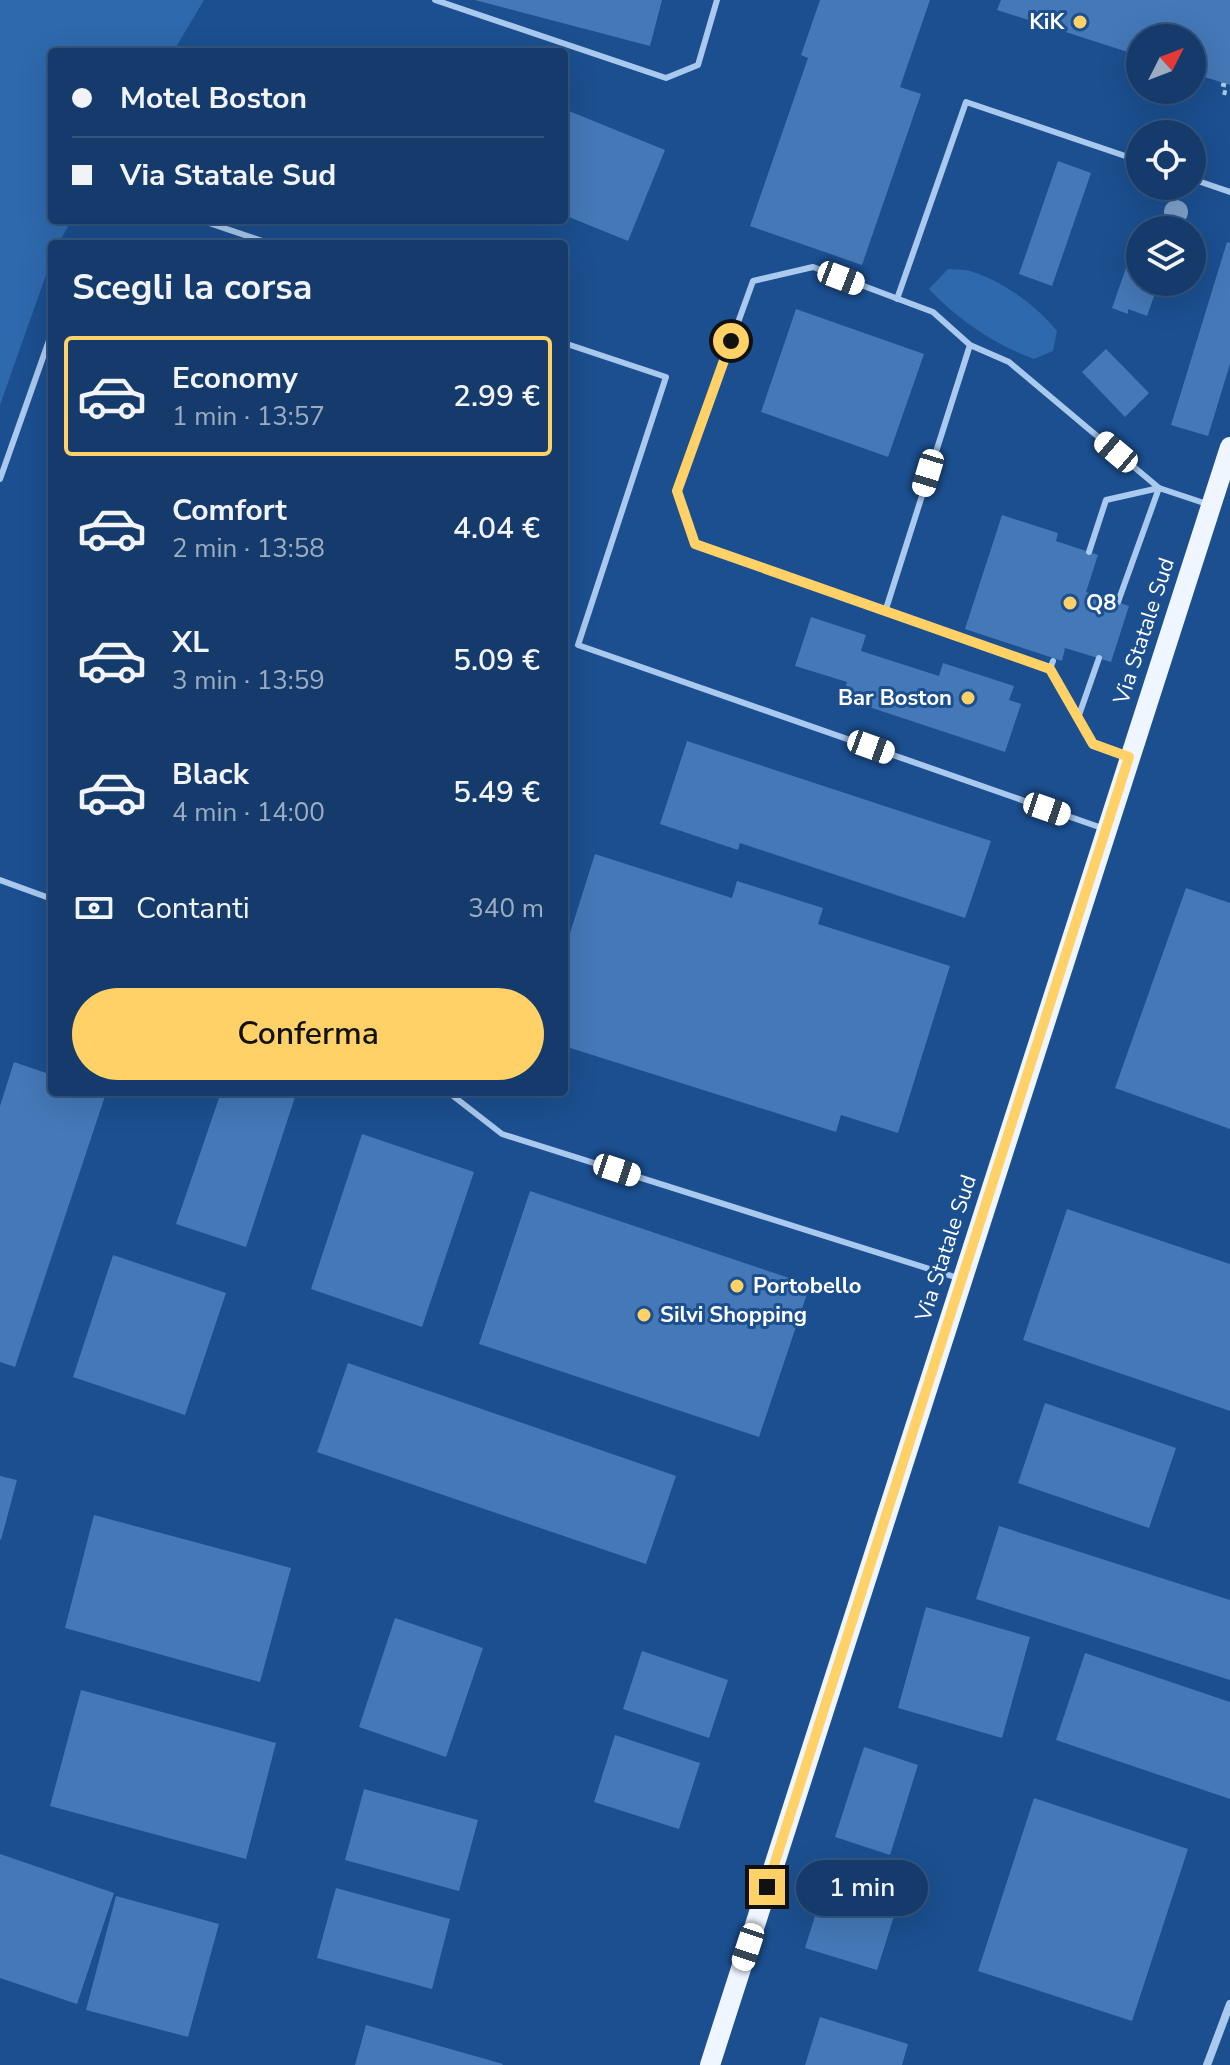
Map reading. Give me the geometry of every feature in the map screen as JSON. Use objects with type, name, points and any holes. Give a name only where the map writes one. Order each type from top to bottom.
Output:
[{"type":"main road","name":"Via Statale Sud","points":[[710,2065],[1230,447]]},
{"type":"street","points":[[1207,2065],[1230,2004]]},
{"type":"lane","points":[[435,0],[666,78],[698,65],[717,0]]},
{"type":"lane","points":[[897,299],[966,102],[1126,156]]},
{"type":"lane","points":[[1206,184],[1230,192]]},
{"type":"lane","points":[[212,224],[259,240]]},
{"type":"lane","points":[[1129,757],[1093,744],[1050,669],[695,544],[677,491],[753,281],[813,267],[933,312],[970,345],[1009,362],[1159,488],[1211,505]]},
{"type":"lane","points":[[0,479],[48,343]]},
{"type":"lane","points":[[568,344],[666,377],[578,645],[1106,830]]},
{"type":"lane","points":[[885,612],[970,345]]},
{"type":"lane","points":[[1089,552],[1106,500],[1159,488]]},
{"type":"lane","points":[[1118,602],[1159,488]]},
{"type":"lane","points":[[1078,718],[1099,658]]},
{"type":"lane","points":[[1050,669],[1053,661]]},
{"type":"lane","points":[[0,880],[48,898]]},
{"type":"lane","points":[[453,1096],[502,1134],[962,1279]]},
{"type":"path","points":[[1224,83],[1222,92],[1230,94]]},
{"type":"shaded area","points":[[0,0],[204,0],[175,48],[48,48],[48,224],[70,224],[60,240],[48,240],[48,269],[0,405]]},
{"type":"shaded area","points":[[948,269],[967,270],[985,276],[1030,304],[1057,331],[1053,351],[1034,359],[1005,347],[965,321],[929,289]]},
{"type":"building","points":[[475,0],[662,0],[650,46]]},
{"type":"building","points":[[820,0],[930,0],[900,87],[921,94],[862,265],[750,226],[808,58],[801,55]]},
{"type":"building","points":[[1001,0],[1230,0],[1230,85],[1206,77],[1206,24],[1126,24],[1126,51],[997,10]]},
{"type":"building","points":[[568,111],[665,150],[628,241],[568,217]]},
{"type":"building","points":[[1058,161],[1091,173],[1052,286],[1019,274]]},
{"type":"building","points":[[1227,242],[1230,243],[1230,364],[1208,436],[1171,425]]},
{"type":"building","points":[[1126,268],[1126,296],[1154,296],[1147,316],[1128,309],[1128,314],[1112,308]]},
{"type":"building","points":[[796,309],[924,354],[888,457],[761,412]]},
{"type":"building","points":[[1106,349],[1149,393],[1125,417],[1082,372]]},
{"type":"building","points":[[1002,515],[1058,533],[1056,541],[1098,555],[1086,592],[1129,606],[1111,662],[1065,648],[1062,661],[965,629]]},
{"type":"building","points":[[811,617],[866,635],[861,651],[939,676],[943,663],[1014,686],[1009,700],[1021,704],[1005,752],[842,698],[847,682],[795,666]]},
{"type":"building","points":[[687,741],[991,841],[965,918],[740,843],[738,850],[660,824]]},
{"type":"building","points":[[595,854],[732,898],[737,881],[823,908],[818,924],[950,966],[898,1133],[841,1115],[836,1132],[568,1047],[568,939]]},
{"type":"building","points":[[1186,888],[1230,903],[1230,1129],[1115,1088]]},
{"type":"building","points":[[14,1062],[48,1074],[48,1096],[105,1096],[15,1367],[0,1362],[0,1106]]},
{"type":"building","points":[[220,1096],[295,1096],[246,1247],[176,1224]]},
{"type":"building","points":[[362,1134],[474,1172],[422,1327],[311,1289]]},
{"type":"building","name":"Silvi Shopping","points":[[530,1191],[810,1285],[759,1437],[479,1344]]},
{"type":"building","points":[[1067,1209],[1230,1264],[1230,1411],[1023,1340]]},
{"type":"building","points":[[113,1255],[226,1293],[185,1415],[73,1377]]},
{"type":"building","points":[[348,1363],[676,1476],[646,1564],[317,1452]]},
{"type":"building","points":[[1045,1403],[1176,1448],[1149,1528],[1018,1483]]},
{"type":"building","points":[[0,1476],[17,1480],[1,1540],[0,1539]]},
{"type":"building","points":[[94,1515],[291,1568],[260,1682],[65,1628]]},
{"type":"building","points":[[999,1526],[1230,1600],[1230,1680],[976,1599]]},
{"type":"building","points":[[926,1607],[1030,1637],[1002,1738],[898,1708]]},
{"type":"building","points":[[395,1618],[483,1648],[446,1757],[359,1727]]},
{"type":"building","points":[[642,1651],[728,1680],[709,1738],[623,1709]]},
{"type":"building","points":[[1085,1653],[1230,1702],[1230,1799],[1056,1740]]},
{"type":"building","points":[[81,1690],[276,1743],[246,1859],[50,1806]]},
{"type":"building","points":[[615,1735],[700,1763],[679,1829],[594,1802]]},
{"type":"building","points":[[864,1747],[918,1765],[890,1855],[835,1837]]},
{"type":"building","points":[[364,1789],[478,1820],[459,1891],[345,1860]]},
{"type":"building","points":[[1034,1798],[1188,1849],[1132,2021],[978,1971]]},
{"type":"building","points":[[0,1854],[114,1893],[77,2004],[0,1978]]},
{"type":"building","points":[[336,1888],[450,1919],[432,1989],[317,1958]]},
{"type":"building","points":[[822,1894],[894,1916],[877,1970],[805,1948]]},
{"type":"building","points":[[116,1896],[219,1924],[188,2037],[86,2010]]},
{"type":"building","points":[[820,2017],[908,2044],[902,2065],[805,2065]]},
{"type":"building","points":[[366,2025],[503,2064],[355,2065]]},
{"type":"place","name":"KiK","points":[[1080,22]]},
{"type":"place","name":"Q8","points":[[1070,603]]},
{"type":"place","name":"Bar Boston","points":[[968,698]]},
{"type":"place","name":"Portobello","points":[[737,1286]]},
{"type":"place","name":"Silvi Shopping","points":[[644,1315]]},
{"type":"route","points":[[731,341],[677,491],[695,544],[1050,669],[1093,744],[1129,757],[767,1887]]}]
